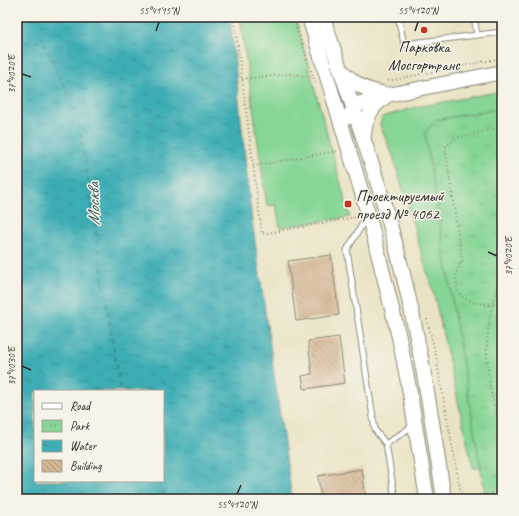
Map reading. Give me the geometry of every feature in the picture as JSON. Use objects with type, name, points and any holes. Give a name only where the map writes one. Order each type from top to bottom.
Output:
[{"type":"main road","points":[[309,17],[368,214],[399,337],[415,424],[426,499]]},
{"type":"main road","points":[[324,17],[353,110],[364,139],[396,244],[417,334],[427,387],[444,499]]},
{"type":"main road","points":[[340,69],[353,82],[370,91],[502,72]]},
{"type":"main road","points":[[344,134],[346,124],[353,110],[361,103],[386,88]]},
{"type":"main road","points":[[364,139],[364,128],[368,114],[386,88]]},
{"type":"lane","points":[[398,17],[404,44],[502,32]]},
{"type":"lane","points":[[474,17],[477,34]]},
{"type":"lane","points":[[368,214],[347,250],[375,430],[386,444],[395,499]]},
{"type":"lane","points":[[386,444],[415,424]]},
{"type":"path","points":[[234,17],[262,234],[356,217],[359,229]]},
{"type":"path","points":[[293,17],[311,71]]},
{"type":"path","points":[[386,88],[502,58]]},
{"type":"path","points":[[242,79],[289,74],[313,76]]},
{"type":"path","points":[[502,128],[456,138],[445,147],[462,261],[456,273],[457,290],[462,297],[472,302],[491,305],[502,303]]},
{"type":"path","points":[[253,166],[338,150]]},
{"type":"path","points":[[502,271],[491,305],[486,360],[491,394],[502,428]]},
{"type":"path","points":[[491,394],[502,396]]},
{"type":"path","points":[[459,497],[502,492]]},
{"type":"green space","points":[[240,17],[295,17],[350,217],[280,227],[276,205],[267,206]]},
{"type":"green space","points":[[502,91],[502,466],[473,468],[435,299],[393,156],[380,125],[382,117],[417,107]]},
{"type":"green space","points":[[502,108],[502,499],[486,499],[425,133],[436,120]]},
{"type":"water","name":"Москва","points":[[17,17],[230,17],[251,213],[292,499],[17,499]]},
{"type":"building","points":[[331,255],[339,315],[296,321],[288,261]]},
{"type":"building","points":[[339,337],[345,383],[304,389],[302,376],[312,374],[308,341]]},
{"type":"building","points":[[362,469],[366,499],[321,499],[318,476]]},
{"type":"ferry route","points":[[17,42],[44,42],[78,115],[120,390]]},
{"type":"ferry route","points":[[158,482],[167,499]]},
{"type":"place","name":"Парковка Мосгортранс","points":[[424,30]]},
{"type":"place","name":"Проектируемый проезд № 4062","points":[[348,204]]}]
